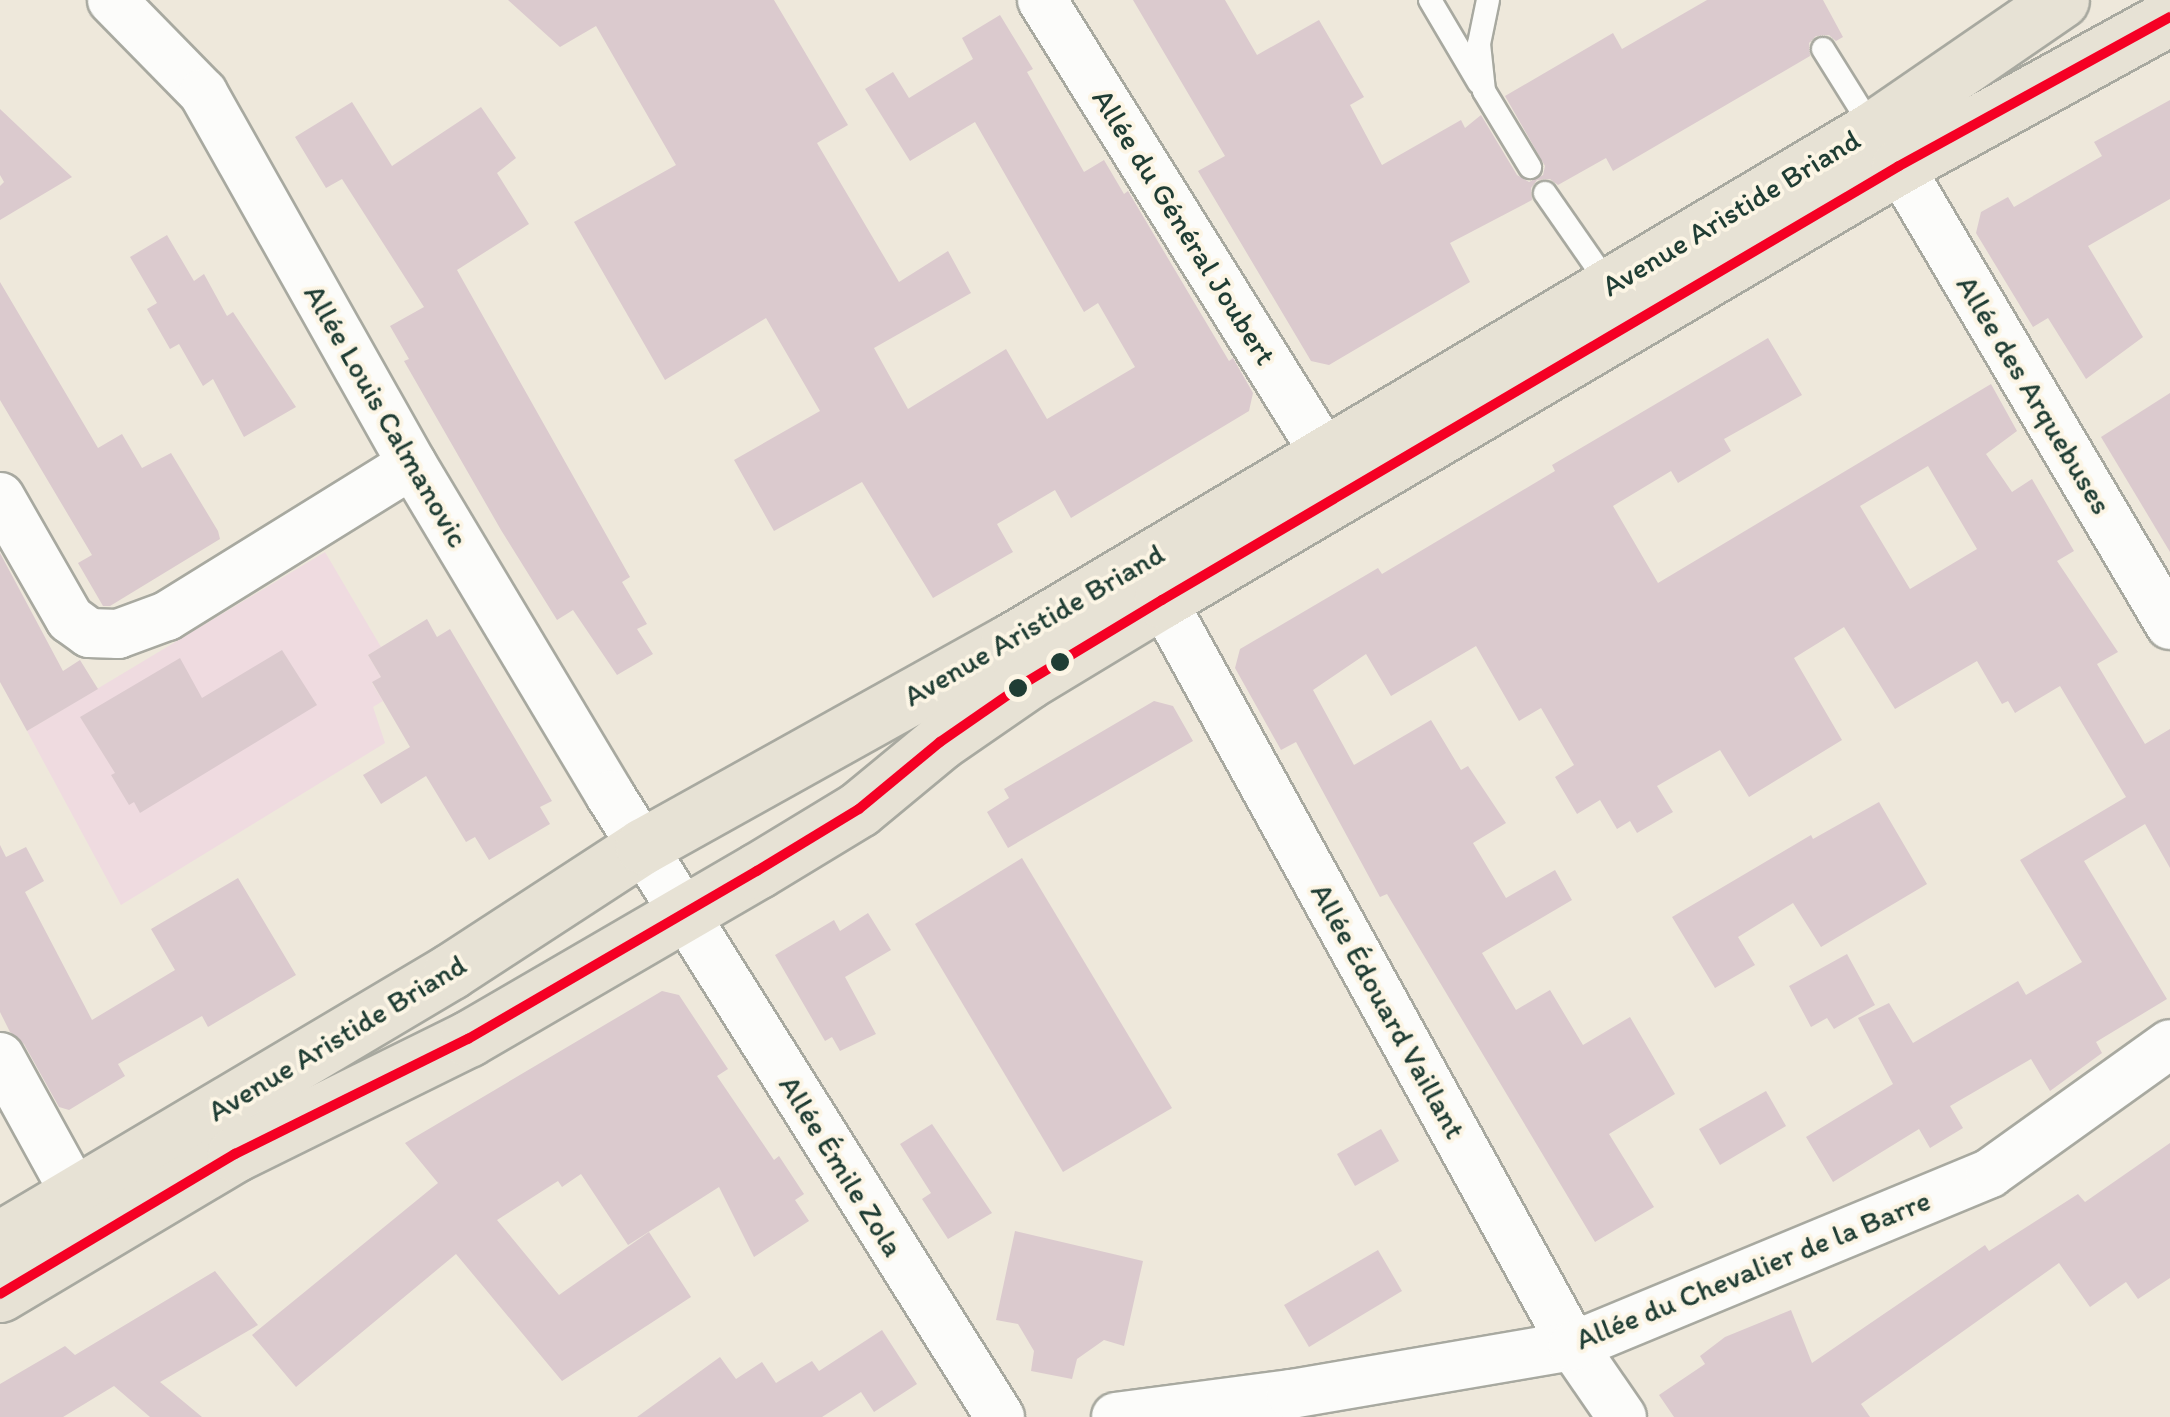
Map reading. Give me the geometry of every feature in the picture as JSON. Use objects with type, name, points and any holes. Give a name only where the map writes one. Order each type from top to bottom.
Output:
[{"type":"main road","name":"Avenue Aristide Briand","points":[[0,1294],[235,1154],[468,1039],[859,808],[999,702],[1886,147],[2060,0]]},
{"type":"main road","name":"Avenue Aristide Briand","points":[[0,1239],[450,971],[643,846],[1008,642],[1609,286],[1886,147],[2170,18]]},
{"type":"street","name":"Allée Louis Calmanovic","points":[[112,0],[203,94],[412,464],[683,914]]},
{"type":"street","name":"Allée du Général Joubert","points":[[1042,0],[1326,454]]},
{"type":"street","name":"Allée des Arquebuses","points":[[1886,147],[2170,625]]},
{"type":"street","points":[[0,497],[70,619],[89,634],[118,634],[166,616],[412,464]]},
{"type":"street","name":"Allée Édouard Vaillant","points":[[1162,600],[1572,1346],[1622,1417]]},
{"type":"street","name":"Allée Émile Zola","points":[[683,914],[1000,1417]]},
{"type":"street","name":"Allée du Chevalier de la Barre","points":[[1116,1417],[1291,1394],[1572,1346],[1990,1173],[2170,1044]]},
{"type":"street","points":[[0,1057],[76,1195]]},
{"type":"lane","points":[[1430,0],[1530,168]]},
{"type":"lane","points":[[1484,90],[1480,44],[1488,0]]},
{"type":"lane","points":[[1824,49],[1886,147]]},
{"type":"lane","points":[[1545,193],[1609,286]]},
{"type":"shaded area","points":[[325,552],[381,647],[368,655],[381,677],[372,683],[383,701],[373,707],[385,743],[121,905],[27,731]]},
{"type":"building","points":[[508,0],[774,0],[848,125],[817,143],[899,282],[948,251],[971,293],[874,348],[908,409],[1006,349],[1047,419],[1135,367],[1098,303],[1084,312],[975,122],[910,161],[865,89],[893,72],[909,98],[973,59],[962,38],[1000,15],[1033,69],[1027,72],[1084,172],[1104,160],[1124,194],[1128,191],[1229,361],[1233,358],[1253,393],[1249,411],[1071,518],[1055,490],[997,524],[1013,552],[933,598],[862,482],[774,531],[734,460],[820,411],[766,318],[665,380],[574,222],[676,165],[596,26],[560,47]]},
{"type":"building","points":[[1133,0],[1225,0],[1257,55],[1319,20],[1364,97],[1350,105],[1382,165],[1461,120],[1465,128],[1481,115],[1517,175],[1529,182],[1543,175],[1545,166],[1505,96],[1613,33],[1622,49],[1707,0],[1823,0],[1843,37],[1836,41],[1829,35],[1816,36],[1809,43],[1810,56],[1613,171],[1606,158],[1558,185],[1550,179],[1537,180],[1531,188],[1532,200],[1450,243],[1470,282],[1329,365],[1311,361],[1198,171],[1225,156]]},
{"type":"building","points":[[2170,100],[2170,199],[2088,246],[2143,337],[2086,379],[2048,318],[2033,327],[1976,233],[1981,212],[2008,197],[2014,207],[2102,156],[2094,142]]},
{"type":"building","points":[[352,102],[392,166],[481,107],[516,158],[497,173],[529,224],[457,270],[630,577],[622,582],[647,624],[637,629],[653,654],[617,675],[573,610],[557,620],[501,530],[404,361],[409,359],[390,326],[424,307],[342,179],[326,188],[295,137]]},
{"type":"building","points":[[0,109],[72,177],[0,220],[0,186],[4,182],[0,175]]},
{"type":"building","points":[[167,235],[194,281],[204,274],[227,316],[233,312],[296,407],[244,437],[213,379],[203,386],[179,344],[170,349],[147,309],[157,303],[130,257]]},
{"type":"building","points":[[0,282],[98,448],[122,434],[142,468],[171,453],[218,531],[220,539],[110,606],[103,606],[78,563],[92,555],[0,400]]},
{"type":"building","points":[[1768,338],[1802,395],[1724,439],[1731,451],[1678,483],[1671,471],[1613,506],[1658,583],[1991,384],[2017,431],[1986,454],[2012,492],[2032,479],[2074,551],[2057,561],[2118,652],[2097,664],[2145,744],[2170,729],[2170,868],[2145,824],[2084,861],[2167,999],[2096,1042],[2102,1053],[2050,1091],[2031,1059],[1950,1106],[1963,1128],[1930,1148],[1919,1129],[1833,1182],[1806,1137],[1893,1084],[1858,1018],[1889,1003],[1913,1043],[2018,981],[2026,995],[2082,962],[2020,860],[2126,797],[2060,686],[2015,713],[2008,701],[2002,704],[1977,661],[1895,709],[1844,627],[1794,658],[1842,740],[1749,797],[1720,750],[1657,786],[1673,812],[1637,833],[1630,821],[1617,829],[1600,800],[1577,814],[1555,777],[1574,765],[1541,708],[1519,721],[1476,646],[1391,696],[1366,654],[1313,690],[1354,765],[1431,720],[1461,770],[1468,766],[1506,823],[1473,843],[1506,898],[1555,870],[1572,900],[1482,953],[1516,1010],[1550,990],[1583,1045],[1630,1017],[1675,1094],[1609,1134],[1654,1207],[1595,1242],[1387,894],[1380,897],[1296,742],[1281,750],[1235,668],[1240,649],[1378,568],[1382,574],[1555,471],[1552,465]],"holes":[[[1928,466],[1977,549],[1910,589],[1860,506]]]},
{"type":"building","points":[[2170,393],[2170,552],[2101,437]]},
{"type":"building","points":[[0,553],[63,671],[80,660],[98,689],[27,731],[0,682]]},
{"type":"building","points":[[427,619],[437,637],[450,629],[552,801],[540,807],[550,824],[489,860],[475,837],[466,842],[426,776],[381,804],[363,775],[410,747],[372,682],[381,677],[368,655]]},
{"type":"building","points":[[282,650],[317,705],[140,813],[134,802],[129,805],[111,775],[115,773],[80,717],[180,658],[202,698]]},
{"type":"building","points":[[1154,701],[1173,706],[1193,741],[1008,848],[987,812],[1009,798],[1004,789]]},
{"type":"building","points":[[1879,802],[1927,884],[1821,947],[1793,903],[1738,937],[1755,965],[1715,988],[1672,917],[1811,835],[1813,839]]},
{"type":"building","points":[[0,845],[6,857],[26,847],[44,881],[25,892],[92,1020],[175,970],[151,929],[238,878],[296,975],[208,1027],[202,1016],[118,1064],[125,1076],[69,1110],[59,1107],[24,1044],[10,1032],[0,1012]]},
{"type":"building","points":[[1022,858],[1172,1108],[1063,1172],[915,924]]},
{"type":"building","points":[[868,913],[891,950],[845,977],[876,1034],[840,1051],[832,1037],[825,1041],[775,955],[834,920],[840,931]]},
{"type":"building","points":[[1847,954],[1875,1005],[1834,1029],[1827,1018],[1811,1027],[1789,986]]},
{"type":"building","points":[[662,991],[679,995],[728,1069],[717,1076],[774,1160],[779,1156],[804,1194],[795,1200],[809,1221],[754,1257],[719,1187],[628,1245],[581,1174],[562,1187],[558,1181],[497,1220],[559,1295],[649,1232],[691,1297],[562,1381],[456,1254],[296,1387],[252,1335],[438,1183],[405,1143]]},
{"type":"building","points":[[1766,1091],[1786,1126],[1720,1165],[1699,1129]]},
{"type":"building","points":[[932,1124],[992,1213],[948,1239],[922,1199],[931,1193],[900,1144]]},
{"type":"building","points":[[1381,1129],[1399,1161],[1355,1186],[1337,1154]]},
{"type":"building","points":[[2170,1143],[2170,1278],[2138,1299],[2126,1282],[2090,1307],[2059,1263],[1861,1404],[1870,1417],[1674,1417],[1659,1395],[1705,1364],[1700,1356],[1725,1337],[1791,1310],[1812,1363],[1985,1245],[1989,1251],[2078,1194],[2085,1202]]},
{"type":"building","points":[[1015,1231],[1143,1261],[1124,1346],[1104,1340],[1077,1359],[1072,1379],[1031,1371],[1034,1351],[1018,1324],[996,1320]]},
{"type":"building","points":[[1378,1250],[1402,1291],[1309,1347],[1284,1305]]},
{"type":"building","points":[[215,1271],[258,1325],[160,1382],[202,1417],[150,1417],[114,1386],[63,1417],[0,1417],[0,1384],[65,1346],[75,1355]]},
{"type":"building","points":[[882,1330],[917,1384],[874,1412],[861,1392],[822,1417],[637,1417],[720,1357],[736,1379],[762,1362],[776,1383],[812,1361],[819,1371]]},
{"type":"transit line","points":[[0,1294],[235,1154],[468,1039],[757,871],[859,809],[940,742],[1028,681],[1162,600],[1899,166],[2170,17]]}]
